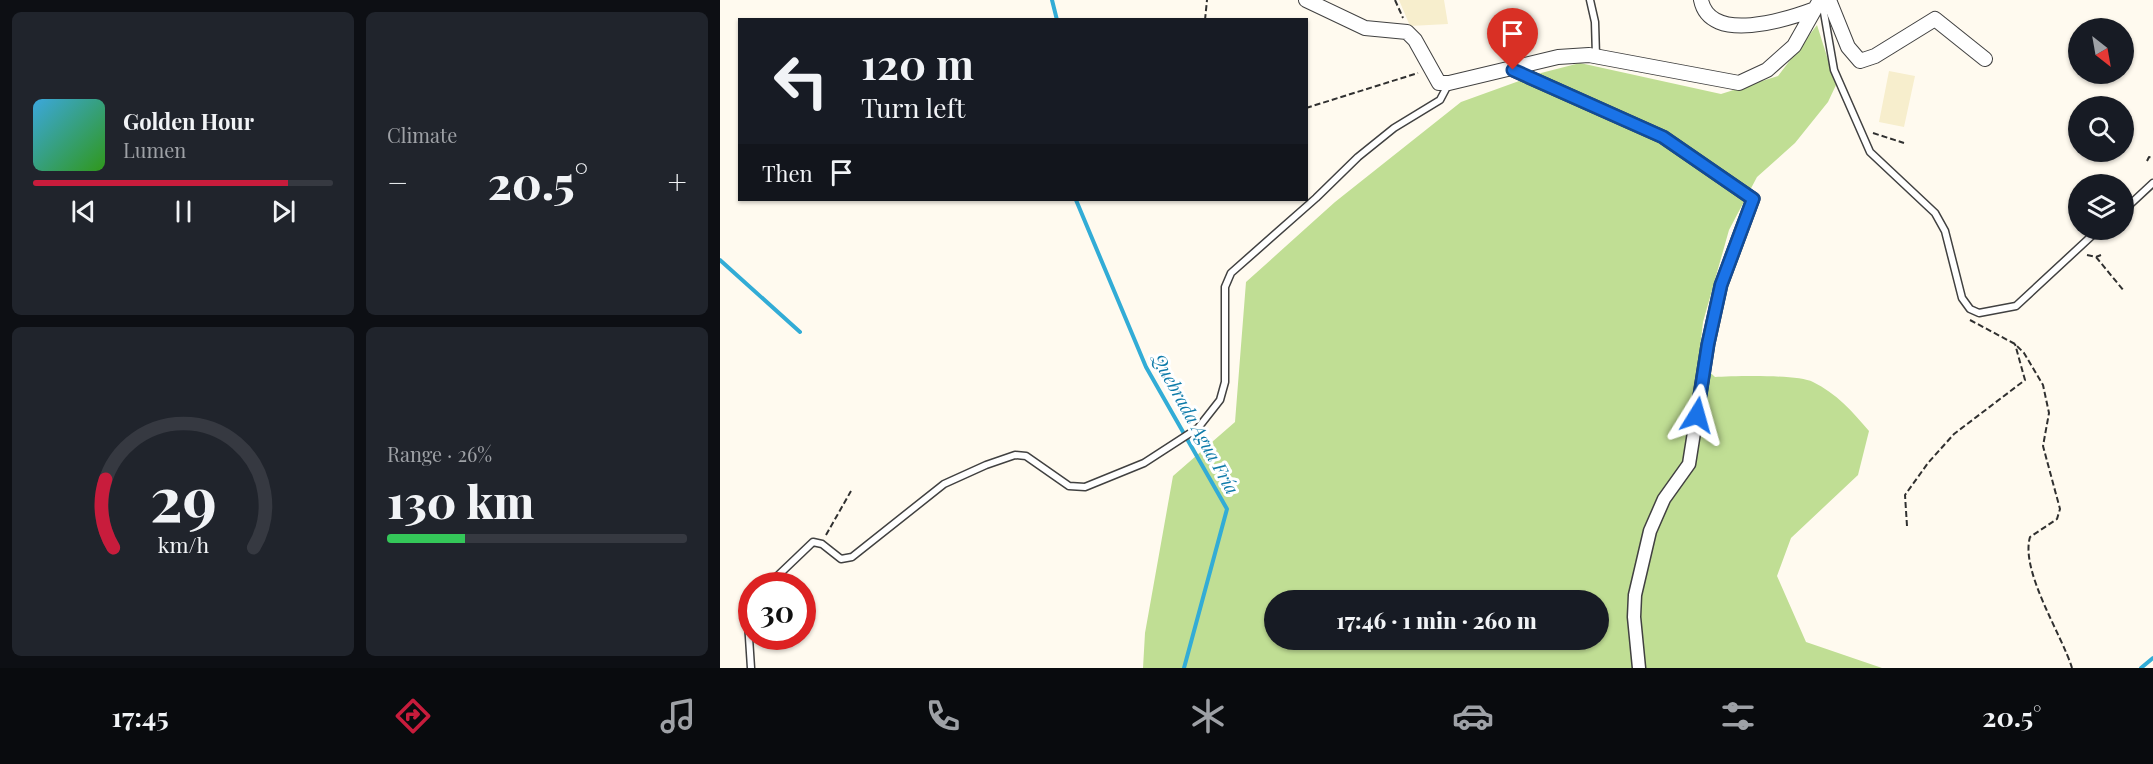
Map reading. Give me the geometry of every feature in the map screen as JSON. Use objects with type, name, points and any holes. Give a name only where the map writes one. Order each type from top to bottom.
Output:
[{"type":"street","points":[[1306,0],[1365,28],[1407,32],[1416,40],[1428,67],[1439,83],[1513,70],[1558,57],[1596,56],[1739,83],[1767,70],[1794,46],[1819,3]]},
{"type":"street","points":[[1701,0],[1702,7],[1718,22],[1734,26],[1789,19],[1819,3]]},
{"type":"street","points":[[1829,0],[1848,47],[1860,61],[1875,56],[1935,19],[1985,59]]},
{"type":"street","points":[[1513,70],[1663,137],[1753,199],[1721,285],[1708,344],[1689,464],[1664,499],[1650,531],[1635,595],[1634,617],[1639,668]]},
{"type":"lane","points":[[1590,0],[1596,22],[1596,56]]},
{"type":"lane","points":[[1819,3],[1834,69],[1870,152],[1935,213],[1952,251],[1962,298],[1970,309],[1979,313],[2016,306],[2088,240]]},
{"type":"lane","points":[[781,572],[813,542],[822,544],[846,560],[944,484],[1016,455],[1026,456],[1069,486],[1085,487],[1143,464],[1198,428],[1220,400],[1225,382],[1225,287],[1231,273],[1317,198],[1358,157],[1394,128],[1440,100],[1449,83]]},
{"type":"lane","points":[[2134,201],[2153,183]]},
{"type":"lane","points":[[750,650],[751,668]]},
{"type":"path","points":[[1205,18],[1207,0]]},
{"type":"path","points":[[1395,0],[1407,32]]},
{"type":"path","points":[[1308,107],[1413,75],[1428,67]]},
{"type":"path","points":[[1861,130],[1904,143]]},
{"type":"path","points":[[2147,161],[2149,157],[2153,158]]},
{"type":"path","points":[[2075,252],[2096,257],[2101,255]]},
{"type":"path","points":[[2096,257],[2124,291]]},
{"type":"path","points":[[1962,298],[1969,319],[2015,344],[2024,353],[2043,385],[2049,413],[2043,447],[2060,509],[2057,519],[2030,537],[2028,551],[2047,613],[2072,668]]},
{"type":"path","points":[[1907,526],[1905,495],[1928,463],[1954,434],[2025,380],[2015,344]]},
{"type":"path","points":[[822,544],[851,491]]},
{"type":"shaded area","points":[[1399,0],[1444,0],[1448,24],[1410,26]]},
{"type":"shaded area","points":[[1889,71],[1915,76],[1904,127],[1879,122]]},
{"type":"green space","points":[[1817,25],[1836,85],[1828,102],[1795,143],[1757,177],[1729,230],[1703,322],[1699,357],[1700,363],[1715,377],[1780,377],[1813,382],[1837,397],[1869,431],[1858,475],[1791,538],[1777,576],[1806,642],[1882,668],[1143,668],[1145,633],[1173,476],[1235,422],[1246,282],[1335,202],[1461,102],[1541,73],[1580,63],[1721,94],[1778,76]]},
{"type":"waterway","name":"Quebrada Agua Fría","points":[[1052,0],[1056,18]]},
{"type":"waterway","name":"Quebrada Agua Fría","points":[[1076,201],[1146,367],[1227,509],[1184,668]]},
{"type":"waterway","points":[[720,260],[800,332]]},
{"type":"waterway","points":[[2141,668],[2153,658]]},
{"type":"route","points":[[1513,70],[1663,137],[1753,199],[1721,285],[1708,344],[1697,415]]}]
